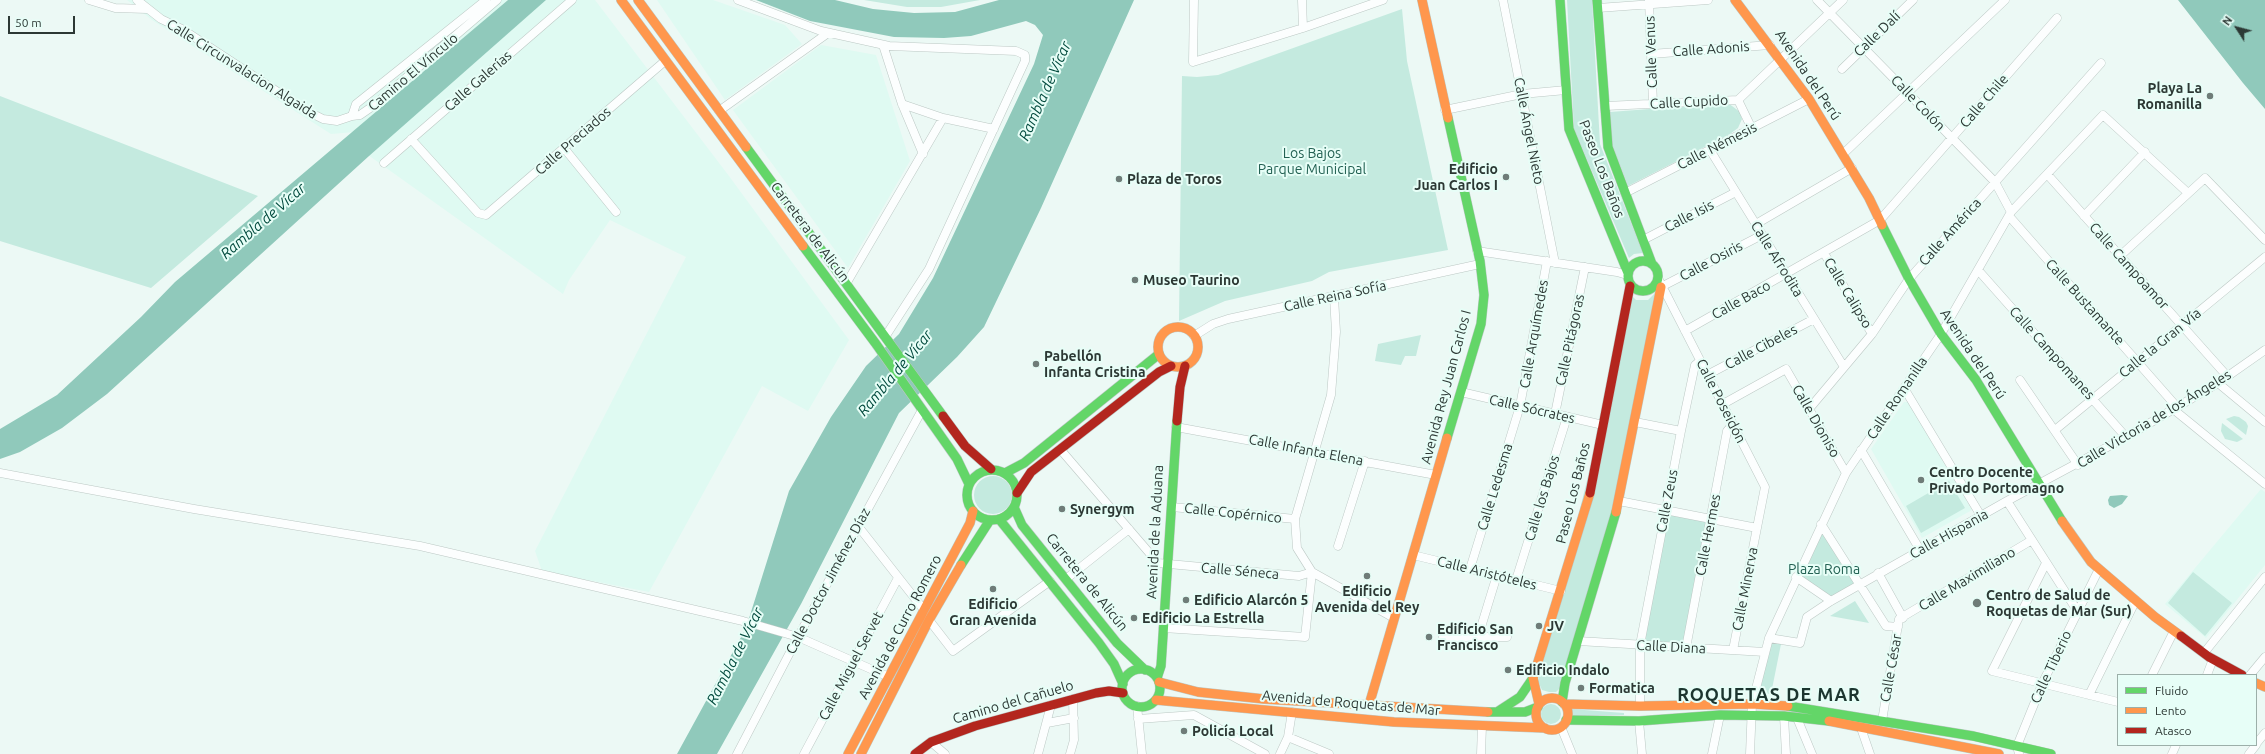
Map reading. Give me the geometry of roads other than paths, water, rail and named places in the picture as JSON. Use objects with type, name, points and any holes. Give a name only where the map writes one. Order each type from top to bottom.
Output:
[{"type":"street","points":[[89,0],[115,8],[147,9]]},
{"type":"street","name":"Calle Circunvalacion Algaida","points":[[137,0],[147,9],[182,29],[307,111],[323,119],[337,121],[352,116]]},
{"type":"street","name":"Camino El Vínculo","points":[[486,0],[356,104],[352,116],[360,115],[373,106],[497,0]]},
{"type":"street","name":"Calle Galerías","points":[[384,163],[572,0]]},
{"type":"street","name":"Carretera de Alicún","points":[[621,0],[876,344],[957,459],[969,484]]},
{"type":"street","name":"Carretera de Alicún","points":[[638,0],[968,451],[991,469]]},
{"type":"street","points":[[738,0],[828,32],[883,45],[1016,51],[1025,55],[1025,61],[929,269],[885,337]]},
{"type":"street","points":[[1194,0],[1193,62],[1303,28],[1383,0]]},
{"type":"street","points":[[1302,0],[1303,28]]},
{"type":"street","name":"Avenida Rey Juan Carlos I","points":[[1368,705],[1481,324],[1484,295],[1478,251],[1445,110],[1422,0]]},
{"type":"street","name":"Calle Ángel Nieto","points":[[1503,0],[1555,263]]},
{"type":"street","name":"Paseo Los Baños","points":[[1560,0],[1569,129],[1628,274]]},
{"type":"street","points":[[1598,4],[1708,0]]},
{"type":"street","name":"Calle Colón","points":[[1817,0],[1995,182],[2010,214]]},
{"type":"street","name":"Calle Cupido","points":[[1605,106],[1738,100],[1782,60],[1843,0]]},
{"type":"street","name":"Calle Dalí","points":[[1842,68],[1913,0]]},
{"type":"street","points":[[1843,154],[2005,0]]},
{"type":"street","name":"Calle Venus","points":[[1649,2],[1653,104]]},
{"type":"street","name":"Avenida del Perú","points":[[1739,2],[1809,99],[1852,168],[1909,279],[1941,334],[1976,380],[2070,534],[2091,562],[2136,600],[2204,653],[2240,674]]},
{"type":"street","name":"Paseo Los Baños","points":[[1598,4],[1608,147],[1652,264]]},
{"type":"street","name":"Calle Chile","points":[[1880,220],[2057,18]]},
{"type":"street","points":[[719,111],[828,32]]},
{"type":"street","points":[[883,45],[902,104],[922,154]]},
{"type":"street","name":"Calle Adonis","points":[[1651,54],[1770,45]]},
{"type":"street","name":"Calle Preciados","points":[[411,139],[478,213],[486,215],[665,61]]},
{"type":"street","name":"Calle América","points":[[1809,409],[1872,334],[1909,279],[2101,63]]},
{"type":"street","points":[[1445,110],[1522,94],[1566,90]]},
{"type":"street","name":"Calle Némesis","points":[[1625,193],[1809,99]]},
{"type":"street","points":[[1738,100],[1752,129]]},
{"type":"street","points":[[902,104],[943,118],[994,129]]},
{"type":"street","name":"Calle Romanilla","points":[[1750,754],[1750,716],[1769,638],[1821,524],[1846,473],[1941,334],[2010,214],[2103,115],[2145,152]]},
{"type":"street","points":[[846,284],[943,118]]},
{"type":"street","points":[[564,148],[616,212]]},
{"type":"street","name":"Calle Afrodita","points":[[1710,150],[1844,367]]},
{"type":"street","points":[[2084,216],[2145,152],[2188,193]]},
{"type":"street","points":[[1756,224],[1852,168]]},
{"type":"street","name":"Calle Campoamor","points":[[2047,174],[2227,376]]},
{"type":"street","points":[[2120,256],[2205,178],[2265,240]]},
{"type":"street","name":"Calle Isis","points":[[1643,240],[1736,192]]},
{"type":"street","name":"Calle Bustamante","points":[[2010,214],[2138,361],[2175,408],[2265,484]]},
{"type":"street","name":"Calle Baco","points":[[1685,331],[1787,275],[1880,220]]},
{"type":"street","name":"Calle Osiris","points":[[1659,283],[1762,235]]},
{"type":"street","points":[[1478,251],[1628,274]]},
{"type":"street","name":"Calle Calipso","points":[[1824,253],[1872,334]]},
{"type":"street","name":"Calle la Gran Vía","points":[[2055,430],[2265,257]]},
{"type":"street","name":"Calle Arquímedes","points":[[1520,406],[1547,261]]},
{"type":"street","points":[[1572,754],[1563,723],[1567,711],[1563,703],[1578,641],[1619,501],[1635,422],[1659,283],[1656,268],[1652,264],[1641,261],[1636,263],[1628,274],[1630,286],[1636,290],[1644,292],[1650,290],[1659,283]]},
{"type":"street","name":"Calle Reina Sofía","points":[[1194,336],[1213,324],[1228,319],[1480,264]]},
{"type":"street","name":"Calle Pitágoras","points":[[1555,414],[1585,267]]},
{"type":"street","name":"Calle Campomanes","points":[[1978,270],[2126,437]]},
{"type":"street","name":"Calle Poseidón","points":[[1659,283],[1765,487],[1757,528]]},
{"type":"street","name":"Paseo Los Baños","points":[[1538,705],[1534,678],[1589,496],[1630,286]]},
{"type":"street","points":[[1334,297],[1336,332],[1331,395],[1316,451],[1295,519],[1297,548],[1312,572],[1394,618]]},
{"type":"street","name":"Calle Cibeles","points":[[1707,375],[1814,319]]},
{"type":"street","points":[[1017,493],[1031,472],[1159,372],[1172,366],[1185,366],[1190,363],[1197,353],[1198,347],[1194,336],[1183,328],[1169,330],[1160,340],[1159,354],[1162,359],[1172,366]]},
{"type":"street","name":"Calle Victoria de los Ángeles","points":[[2040,484],[2078,465],[2218,383],[2265,350]]},
{"type":"street","points":[[1005,473],[1024,463],[1159,354]]},
{"type":"street","name":"Calle Zeus","points":[[1640,706],[1640,645],[1681,431],[1695,365],[1700,361]]},
{"type":"street","name":"Avenida de la Aduana","points":[[1172,366],[1180,387]]},
{"type":"street","name":"Avenida de la Aduana","points":[[1158,680],[1161,666],[1176,427],[1180,387],[1185,366]]},
{"type":"street","name":"Calle Dioniso","points":[[1723,404],[1786,369],[1846,473]]},
{"type":"street","points":[[2020,380],[2078,465]]},
{"type":"street","points":[[2218,383],[2265,422]]},
{"type":"street","points":[[1904,388],[1981,516]]},
{"type":"street","name":"Calle Sócrates","points":[[1461,392],[1603,425]]},
{"type":"street","name":"Calle Ledesma","points":[[1470,568],[1520,406]]},
{"type":"street","name":"Calle Doctor Jiménez Díaz","points":[[737,754],[794,636],[858,526],[920,408]]},
{"type":"street","name":"Calle los Bajos","points":[[1516,580],[1567,417]]},
{"type":"street","points":[[1635,422],[1681,431]]},
{"type":"street","name":"Calle Hermes","points":[[1686,648],[1727,431],[1733,424]]},
{"type":"street","name":"Calle Infanta Elena","points":[[1176,427],[1316,451],[1436,475]]},
{"type":"street","points":[[1060,449],[1158,563],[1168,564]]},
{"type":"street","points":[[1862,450],[1920,550]]},
{"type":"street","points":[[1338,546],[1366,461]]},
{"type":"street","points":[[991,469],[1005,473],[1016,485],[1017,493],[1014,508],[1005,517],[994,519],[981,517],[973,511],[967,498],[969,484],[974,477],[982,471],[991,469]]},
{"type":"street","points":[[0,473],[194,509],[420,546],[743,621],[794,636],[889,678]]},
{"type":"street","name":"Calle Hispania","points":[[1769,638],[1800,643],[1807,617],[1878,573],[2040,484]]},
{"type":"street","points":[[1619,501],[1757,528]]},
{"type":"street","points":[[2007,501],[2078,612]]},
{"type":"street","name":"Calle Copérnico","points":[[1172,506],[1295,519]]},
{"type":"street","name":"Carretera de Alicún","points":[[1014,508],[1022,525],[1117,643],[1145,670]]},
{"type":"street","name":"Avenida de Curro Romero","points":[[848,754],[970,523],[973,511]]},
{"type":"street","name":"Carretera de Alicún","points":[[994,519],[1008,527],[1114,664],[1123,689]]},
{"type":"street","name":"Avenida de Curro Romero","points":[[861,754],[929,620],[974,542],[994,519]]},
{"type":"street","points":[[1821,524],[1858,585],[1886,626],[1898,627]]},
{"type":"street","points":[[858,526],[924,610]]},
{"type":"street","name":"Calle Minerva","points":[[1733,650],[1757,528]]},
{"type":"street","points":[[1066,579],[1129,529]]},
{"type":"street","name":"Calle Maximiliano","points":[[1903,618],[2032,540]]},
{"type":"street","name":"Calle Aristóteles","points":[[1413,555],[1561,591]]},
{"type":"street","points":[[2046,563],[1992,671],[2043,682],[2117,702]]},
{"type":"street","name":"Calle Séneca","points":[[1168,564],[1299,576],[1312,572]]},
{"type":"street","name":"Calle Tiberio","points":[[2018,750],[2043,682],[2099,568]]},
{"type":"street","points":[[1163,628],[1305,637],[1312,572]]},
{"type":"street","points":[[1878,573],[1903,618]]},
{"type":"street","points":[[1478,637],[1497,575]]},
{"type":"street","points":[[1796,577],[1832,601]]},
{"type":"street","points":[[2204,653],[2265,577]]},
{"type":"street","name":"Calle Miguel Servet","points":[[804,754],[898,578]]},
{"type":"street","points":[[929,620],[953,651],[1050,581]]},
{"type":"street","points":[[2089,695],[2136,600]]},
{"type":"street","name":"Calle César","points":[[1882,721],[1899,619],[1903,618]]},
{"type":"street","points":[[2152,674],[2174,631]]},
{"type":"street","points":[[1443,637],[1507,637]]},
{"type":"street","name":"Calle Diana","points":[[1578,641],[1765,652]]},
{"type":"street","points":[[2251,674],[2265,657]]},
{"type":"street","points":[[2206,674],[2213,659]]},
{"type":"street","points":[[1145,670],[1158,680],[1159,694],[1156,700],[1147,706],[1137,706],[1128,702],[1123,689],[1129,674],[1134,671],[1145,670]]},
{"type":"street","points":[[1496,713],[1520,697],[1534,678]]},
{"type":"street","name":"Avenida de Roquetas de Mar","points":[[1158,680],[1198,692],[1264,699],[1496,713],[1525,712],[1538,705]]},
{"type":"street","name":"Camino del Cañuelo","points":[[915,754],[931,742],[948,734],[1051,704],[1123,689]]},
{"type":"street","points":[[1999,754],[1970,751],[1861,728],[1784,716],[1720,715],[1639,721],[1563,723],[1552,729],[1545,728],[1539,723],[1536,717],[1538,705],[1551,698],[1563,703],[1640,706],[1752,704],[1798,707],[1882,721],[2018,750],[2051,754]]},
{"type":"street","points":[[1070,754],[1074,740],[1073,699]]},
{"type":"street","name":"Avenida de Roquetas de Mar","points":[[1156,700],[1394,722],[1545,728]]},
{"type":"street","points":[[1038,754],[1051,704]]},
{"type":"street","points":[[1137,706],[1142,754]]},
{"type":"street","points":[[1280,754],[1288,737],[1292,712]]},
{"type":"street","points":[[1138,719],[1194,715],[1265,754]]},
{"type":"street","points":[[1712,754],[1720,715]]},
{"type":"street","points":[[1784,716],[1786,754]]},
{"type":"street","points":[[1047,723],[1074,718]]},
{"type":"street","points":[[1798,718],[1812,754]]},
{"type":"street","points":[[1639,721],[1642,754]]},
{"type":"street","points":[[1481,754],[1482,726]]},
{"type":"street","points":[[1861,728],[1870,754]]},
{"type":"street","points":[[2258,743],[2265,733]]},
{"type":"street","points":[[1288,737],[1329,754]]},
{"type":"street","points":[[931,742],[945,754]]},
{"type":"street","points":[[2249,754],[2256,746]]},
{"type":"water","name":"Rambla de Vícar","points":[[508,0],[546,0],[369,156],[107,394],[62,428],[20,452],[0,459],[0,429],[57,395],[141,317],[175,282]]},
{"type":"water","name":"Rambla de Vícar","points":[[756,0],[835,0],[873,9],[914,13],[955,12],[999,0],[1134,0],[1041,208],[984,327],[957,357],[899,413],[801,604],[717,754],[677,754],[746,628],[789,491],[831,417],[866,366],[899,334],[933,278],[1034,64],[1043,35],[1035,25],[1026,21],[971,36],[944,38],[894,37],[810,21]]},
{"type":"water","points":[[2178,0],[2265,0],[2265,109],[2243,83]]},
{"type":"water","points":[[2110,496],[2128,496],[2122,504],[2114,508],[2109,505],[2108,500]]},
{"type":"place","name":"Playa La Romanilla","points":[[2210,96]]},
{"type":"place","name":"Edificio Juan Carlos I","points":[[1506,177]]},
{"type":"place","name":"Plaza de Toros","points":[[1119,179]]},
{"type":"place","name":"Museo Taurino","points":[[1135,280]]},
{"type":"place","name":"Pabellón Infanta Cristina","points":[[1036,364]]},
{"type":"place","name":"Centro Docente Privado Portomagno","points":[[1921,480]]},
{"type":"place","name":"Synergym","points":[[1062,509]]},
{"type":"place","name":"Edificio Avenida del Rey","points":[[1367,576]]},
{"type":"place","name":"Edificio Gran Avenida","points":[[993,589]]},
{"type":"place","name":"Edificio Alarcón 5","points":[[1186,600]]},
{"type":"place","name":"Centro de Salud de Roquetas de Mar (Sur)","points":[[1977,603]]},
{"type":"place","name":"Edificio La Estrella","points":[[1134,618]]},
{"type":"place","name":"JV","points":[[1539,626]]},
{"type":"place","name":"Edificio San Francisco","points":[[1429,637]]},
{"type":"place","name":"Edificio Indalo","points":[[1508,670]]},
{"type":"place","name":"Formatica","points":[[1581,688]]},
{"type":"place","name":"Policía Local","points":[[1184,731]]},
{"type":"district","name":"ROQUETAS DE MAR","points":[[1769,695]]},
{"type":"park label","name":"Los Bajos Parque Municipal","points":[[1312,162]]},
{"type":"park label","name":"Plaza Roma","points":[[1824,569]]}]
